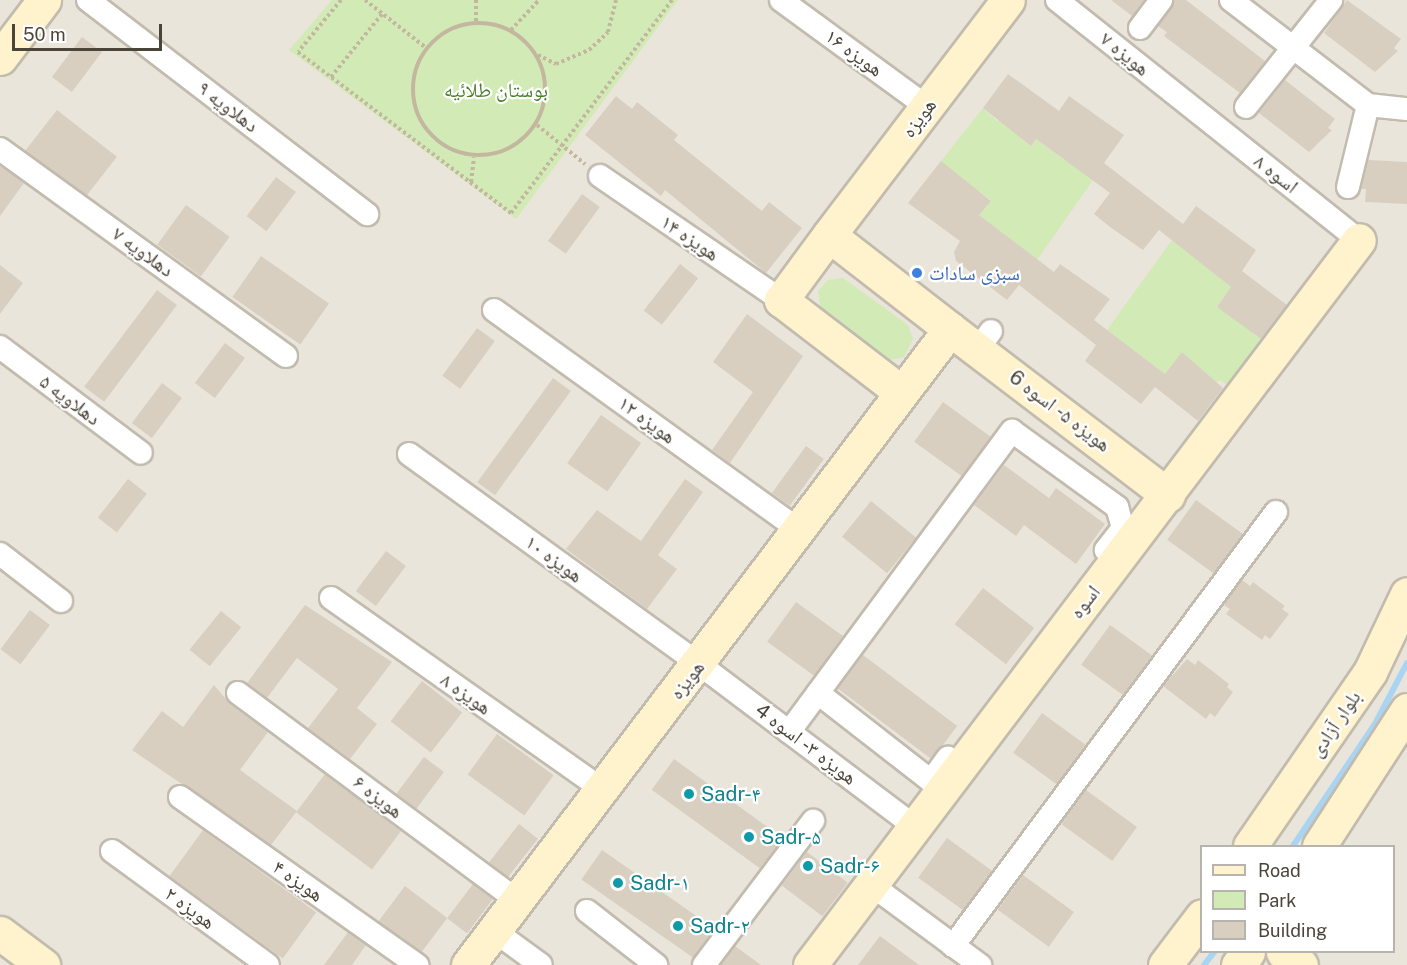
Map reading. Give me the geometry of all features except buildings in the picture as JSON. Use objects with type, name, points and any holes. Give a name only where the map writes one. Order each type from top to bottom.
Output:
[{"type":"street","points":[[0,58],[44,0]]},
{"type":"street","name":"دهلاویه ۹","points":[[88,0],[367,214]]},
{"type":"street","name":"هویزه ‍۱۶","points":[[781,0],[927,107]]},
{"type":"street","name":"هویزه","points":[[781,300],[1008,0]]},
{"type":"street","name":"هویزه ۷","points":[[1058,0],[1193,108]]},
{"type":"street","points":[[1140,28],[1161,0]]},
{"type":"street","points":[[1231,0],[1368,105],[1407,109]]},
{"type":"street","points":[[1246,107],[1292,46],[1331,0]]},
{"type":"street","points":[[1348,188],[1368,105]]},
{"type":"street","name":"اسوه ۸","points":[[1193,108],[1359,240]]},
{"type":"street","name":"دهلاویه ۷","points":[[0,149],[286,356]]},
{"type":"street","name":"هویزه ۱۴","points":[[600,176],[781,300]]},
{"type":"street","points":[[829,235],[950,329]]},
{"type":"street","name":"اسوه","points":[[810,965],[913,825],[1168,495],[1359,240]]},
{"type":"street","points":[[781,300],[902,392]]},
{"type":"street","name":"هویزه ۱۲","points":[[494,310],[799,530]]},
{"type":"street","name":"هویزه","points":[[468,965],[699,664],[950,329]]},
{"type":"street","name":"هویزه ۵ - اسوه 6","points":[[950,329],[984,340],[1168,495]]},
{"type":"street","name":"دهلاویه ۵","points":[[0,347],[141,453]]},
{"type":"street","points":[[789,732],[1012,431],[1117,507],[1123,528],[931,781],[818,693]]},
{"type":"street","name":"هویزه ۱۰","points":[[409,454],[699,664]]},
{"type":"street","points":[[953,946],[1276,512]]},
{"type":"street","points":[[0,554],[61,601]]},
{"type":"street","name":"بلوار آزادی","points":[[1251,845],[1370,672],[1407,594]]},
{"type":"street","name":"هویزه ۸","points":[[331,598],[602,789]]},
{"type":"street","name":"هویزه ۳ - اسوه 4","points":[[699,664],[913,825]]},
{"type":"street","name":"هویزه ۶","points":[[238,693],[518,900]]},
{"type":"street","points":[[1320,845],[1407,710]]},
{"type":"street","name":"هویزه ۴","points":[[180,797],[417,965]]},
{"type":"street","points":[[704,965],[813,820]]},
{"type":"street","name":"هویزه ۲","points":[[112,850],[268,965]]},
{"type":"street","points":[[870,884],[980,965]]},
{"type":"street","points":[[587,912],[656,965]]},
{"type":"street","points":[[1165,965],[1200,919]]},
{"type":"street","points":[[494,930],[541,965]]},
{"type":"street","points":[[0,933],[43,965]]},
{"type":"street","points":[[1286,953],[1301,965]]},
{"type":"path","points":[[341,0],[298,52],[512,213],[672,0]]},
{"type":"path","points":[[365,0],[425,47]]},
{"type":"path","points":[[476,0],[476,21]]},
{"type":"path","points":[[512,30],[538,0]]},
{"type":"path","points":[[538,55],[547,90],[537,125],[510,150],[474,157],[440,145],[417,117],[411,81],[425,47],[448,28],[476,21],[512,30],[538,55],[556,64],[589,50],[608,32],[616,0]]},
{"type":"path","points":[[331,77],[382,14]]},
{"type":"path","points":[[537,125],[600,176]]},
{"type":"path","points":[[471,182],[474,157]]},
{"type":"shaded area","points":[[0,0],[1407,0],[1407,965],[0,965]]},
{"type":"green space","name":"بوستان طلائیه","points":[[332,0],[678,0],[516,219],[289,50]]},
{"type":"green space","points":[[983,108],[997,121],[1002,117],[1022,133],[1020,138],[1031,146],[1036,139],[1064,160],[1069,155],[1093,180],[1037,260],[979,215],[991,200],[979,191],[974,197],[941,161]]},
{"type":"green space","points":[[1172,240],[1231,287],[1217,307],[1256,327],[1252,333],[1262,340],[1230,387],[1220,380],[1216,383],[1182,352],[1165,374],[1107,330]]},
{"type":"green space","points":[[843,278],[908,325],[913,339],[904,357],[884,361],[821,313],[818,291],[828,280]]},
{"type":"waterway","points":[[1294,845],[1375,724],[1407,663]]},
{"type":"waterway","points":[[1204,965],[1213,953]]},
{"type":"place","name":"سبزی سادات","points":[[917,273]]},
{"type":"place","name":"Sadr-۴","points":[[689,794]]},
{"type":"place","name":"Sadr-۵","points":[[749,837]]},
{"type":"place","name":"Sadr-۶","points":[[808,866]]},
{"type":"place","name":"Sadr-۱","points":[[618,883]]},
{"type":"place","name":"Sadr-۲","points":[[678,926]]}]
